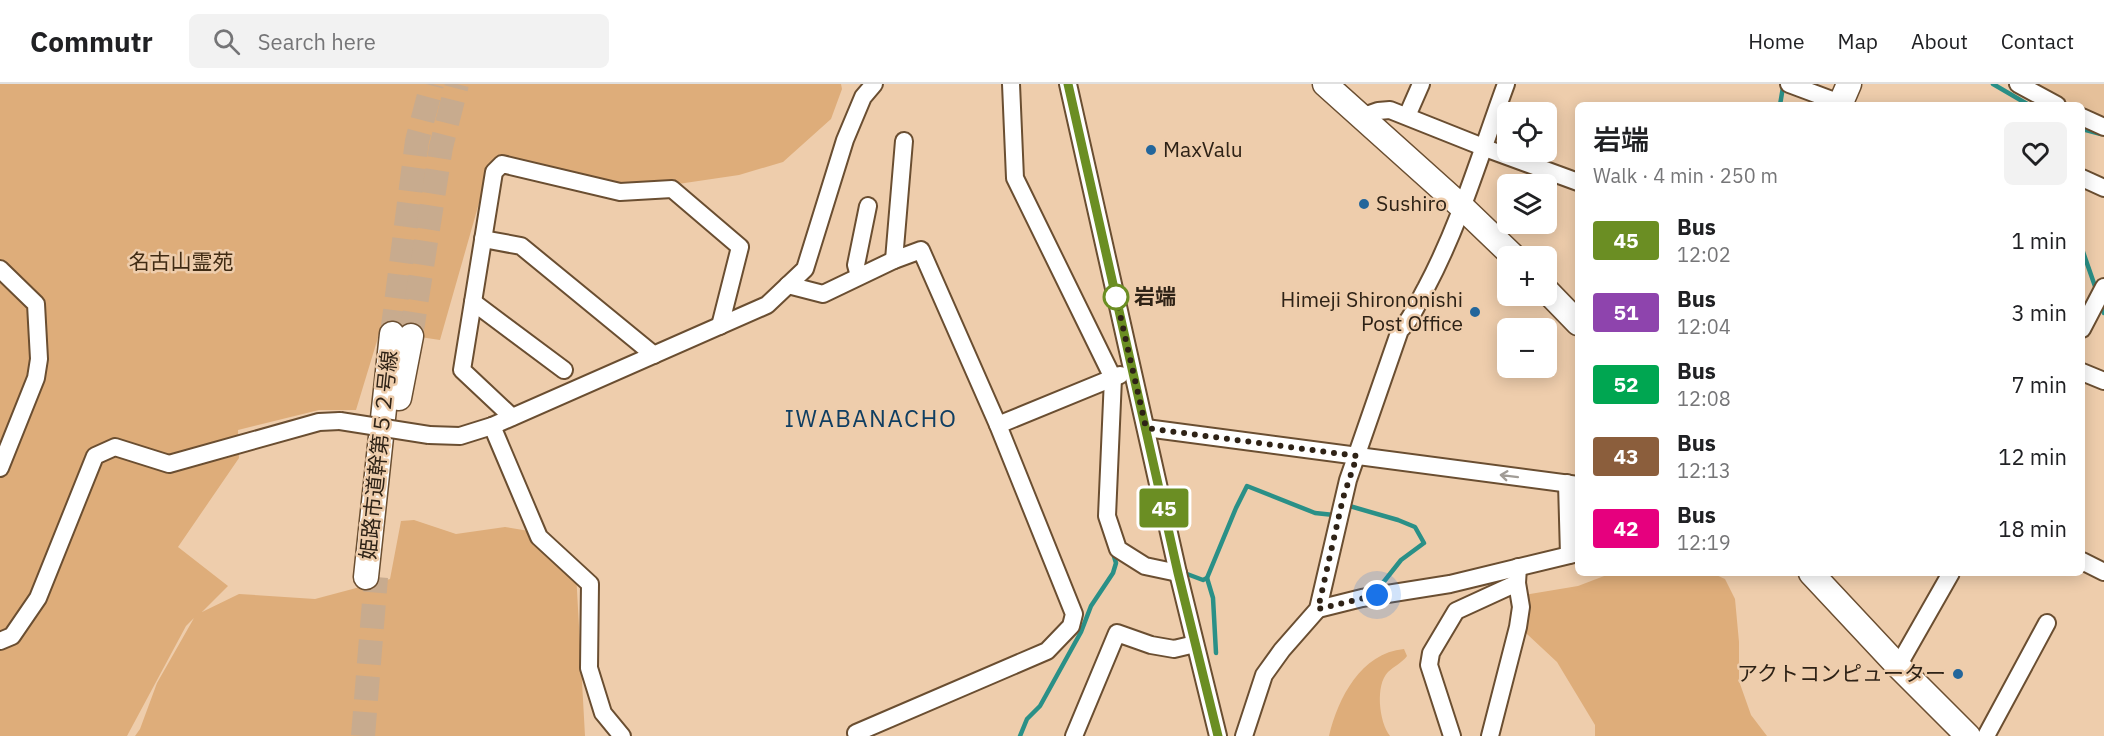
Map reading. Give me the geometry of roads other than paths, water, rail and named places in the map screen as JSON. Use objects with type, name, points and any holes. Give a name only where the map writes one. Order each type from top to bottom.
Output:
[{"type":"street","points":[[0,641],[12,636],[38,598],[95,456],[115,447],[169,464],[319,422],[340,421],[429,435],[460,436],[492,426],[767,305],[805,269],[844,140],[863,97],[874,84]]},
{"type":"street","points":[[1011,84],[1015,178],[1113,378],[1107,516],[1118,549],[1145,566],[1178,573]]},
{"type":"street","points":[[1068,84],[1178,573],[1218,736]]},
{"type":"street","points":[[1325,84],[1503,246]]},
{"type":"street","points":[[1407,116],[1421,84]]},
{"type":"street","points":[[1244,736],[1264,675],[1282,650],[1318,609],[1348,480],[1400,330],[1407,323],[1432,276],[1462,207],[1486,148],[1506,84]]},
{"type":"street","points":[[1789,84],[1843,97]]},
{"type":"street","points":[[2018,84],[2051,102]]},
{"type":"street","points":[[1361,117],[1378,111],[1390,110],[1575,181]]},
{"type":"street","points":[[2085,118],[2104,127]]},
{"type":"street","points":[[894,260],[904,141]]},
{"type":"street","points":[[512,417],[462,370],[494,172],[502,164],[620,192],[672,189],[740,247],[720,326]]},
{"type":"street","points":[[2085,179],[2104,188]]},
{"type":"street","points":[[859,276],[856,265],[868,206]]},
{"type":"street","points":[[483,239],[521,246],[654,355]]},
{"type":"street","points":[[788,285],[823,294],[894,260],[921,250],[998,425],[1074,614],[1071,626],[1047,651],[856,733]]},
{"type":"street","points":[[0,269],[36,304],[39,359],[36,378],[0,468]]},
{"type":"street","points":[[2085,323],[2100,294]]},
{"type":"street","points":[[1557,301],[1575,320]]},
{"type":"street","points":[[473,302],[564,370]]},
{"type":"street","name":"姫路市道幹第５２号線","points":[[371,577],[402,335]]},
{"type":"street","points":[[998,425],[1132,370]]},
{"type":"street","points":[[2085,373],[2104,381]]},
{"type":"street","points":[[492,426],[539,537],[590,584],[589,668],[603,713],[622,736]]},
{"type":"street","points":[[1146,428],[1573,484],[1573,554],[1517,575],[1456,611],[1431,653],[1429,665],[1452,736]]},
{"type":"street","points":[[2085,562],[2104,572]]},
{"type":"street","points":[[1318,609],[1362,598],[1517,575]]},
{"type":"street","points":[[1490,736],[1518,627],[1521,606],[1517,575]]},
{"type":"street","points":[[1814,576],[1968,736]]},
{"type":"street","points":[[1899,666],[1949,576]]},
{"type":"street","points":[[1986,736],[2047,623]]},
{"type":"street","points":[[1074,736],[1117,633],[1151,645],[1174,649],[1195,644]]},
{"type":"waterway","points":[[1993,84],[2024,102]]},
{"type":"waterway","points":[[1780,102],[1783,87]]},
{"type":"waterway","points":[[2085,130],[2101,134]]},
{"type":"waterway","points":[[2085,258],[2097,292]]},
{"type":"waterway","points":[[2101,303],[2104,313]]},
{"type":"waterway","points":[[1187,574],[1203,580],[1207,578],[1247,486],[1315,513],[1334,514]]},
{"type":"waterway","points":[[1346,505],[1415,527],[1424,543],[1401,560],[1382,584]]},
{"type":"waterway","points":[[1020,736],[1027,719],[1040,706],[1081,632],[1091,606],[1113,573],[1116,563],[1113,553]]},
{"type":"waterway","points":[[1207,578],[1213,598],[1216,653]]},
{"type":"tunnel","points":[[392,334],[417,141],[432,84]]},
{"type":"tunnel","points":[[411,336],[441,147],[457,84]]},
{"type":"tunnel","points":[[363,736],[376,577]]},
{"type":"place","name":"MaxValu","points":[[1151,150]]},
{"type":"place","name":"Sushiro","points":[[1364,204]]},
{"type":"place","name":"岩端","points":[[1116,297]]},
{"type":"place","name":"Himeji Shirononishi Post Office","points":[[1475,312]]},
{"type":"place","name":"アクトコンピューター","points":[[1958,674]]},
{"type":"district","name":"IWABANACHO","points":[[871,419]]},
{"type":"park label","name":"名古山霊苑","points":[[181,262]]}]
